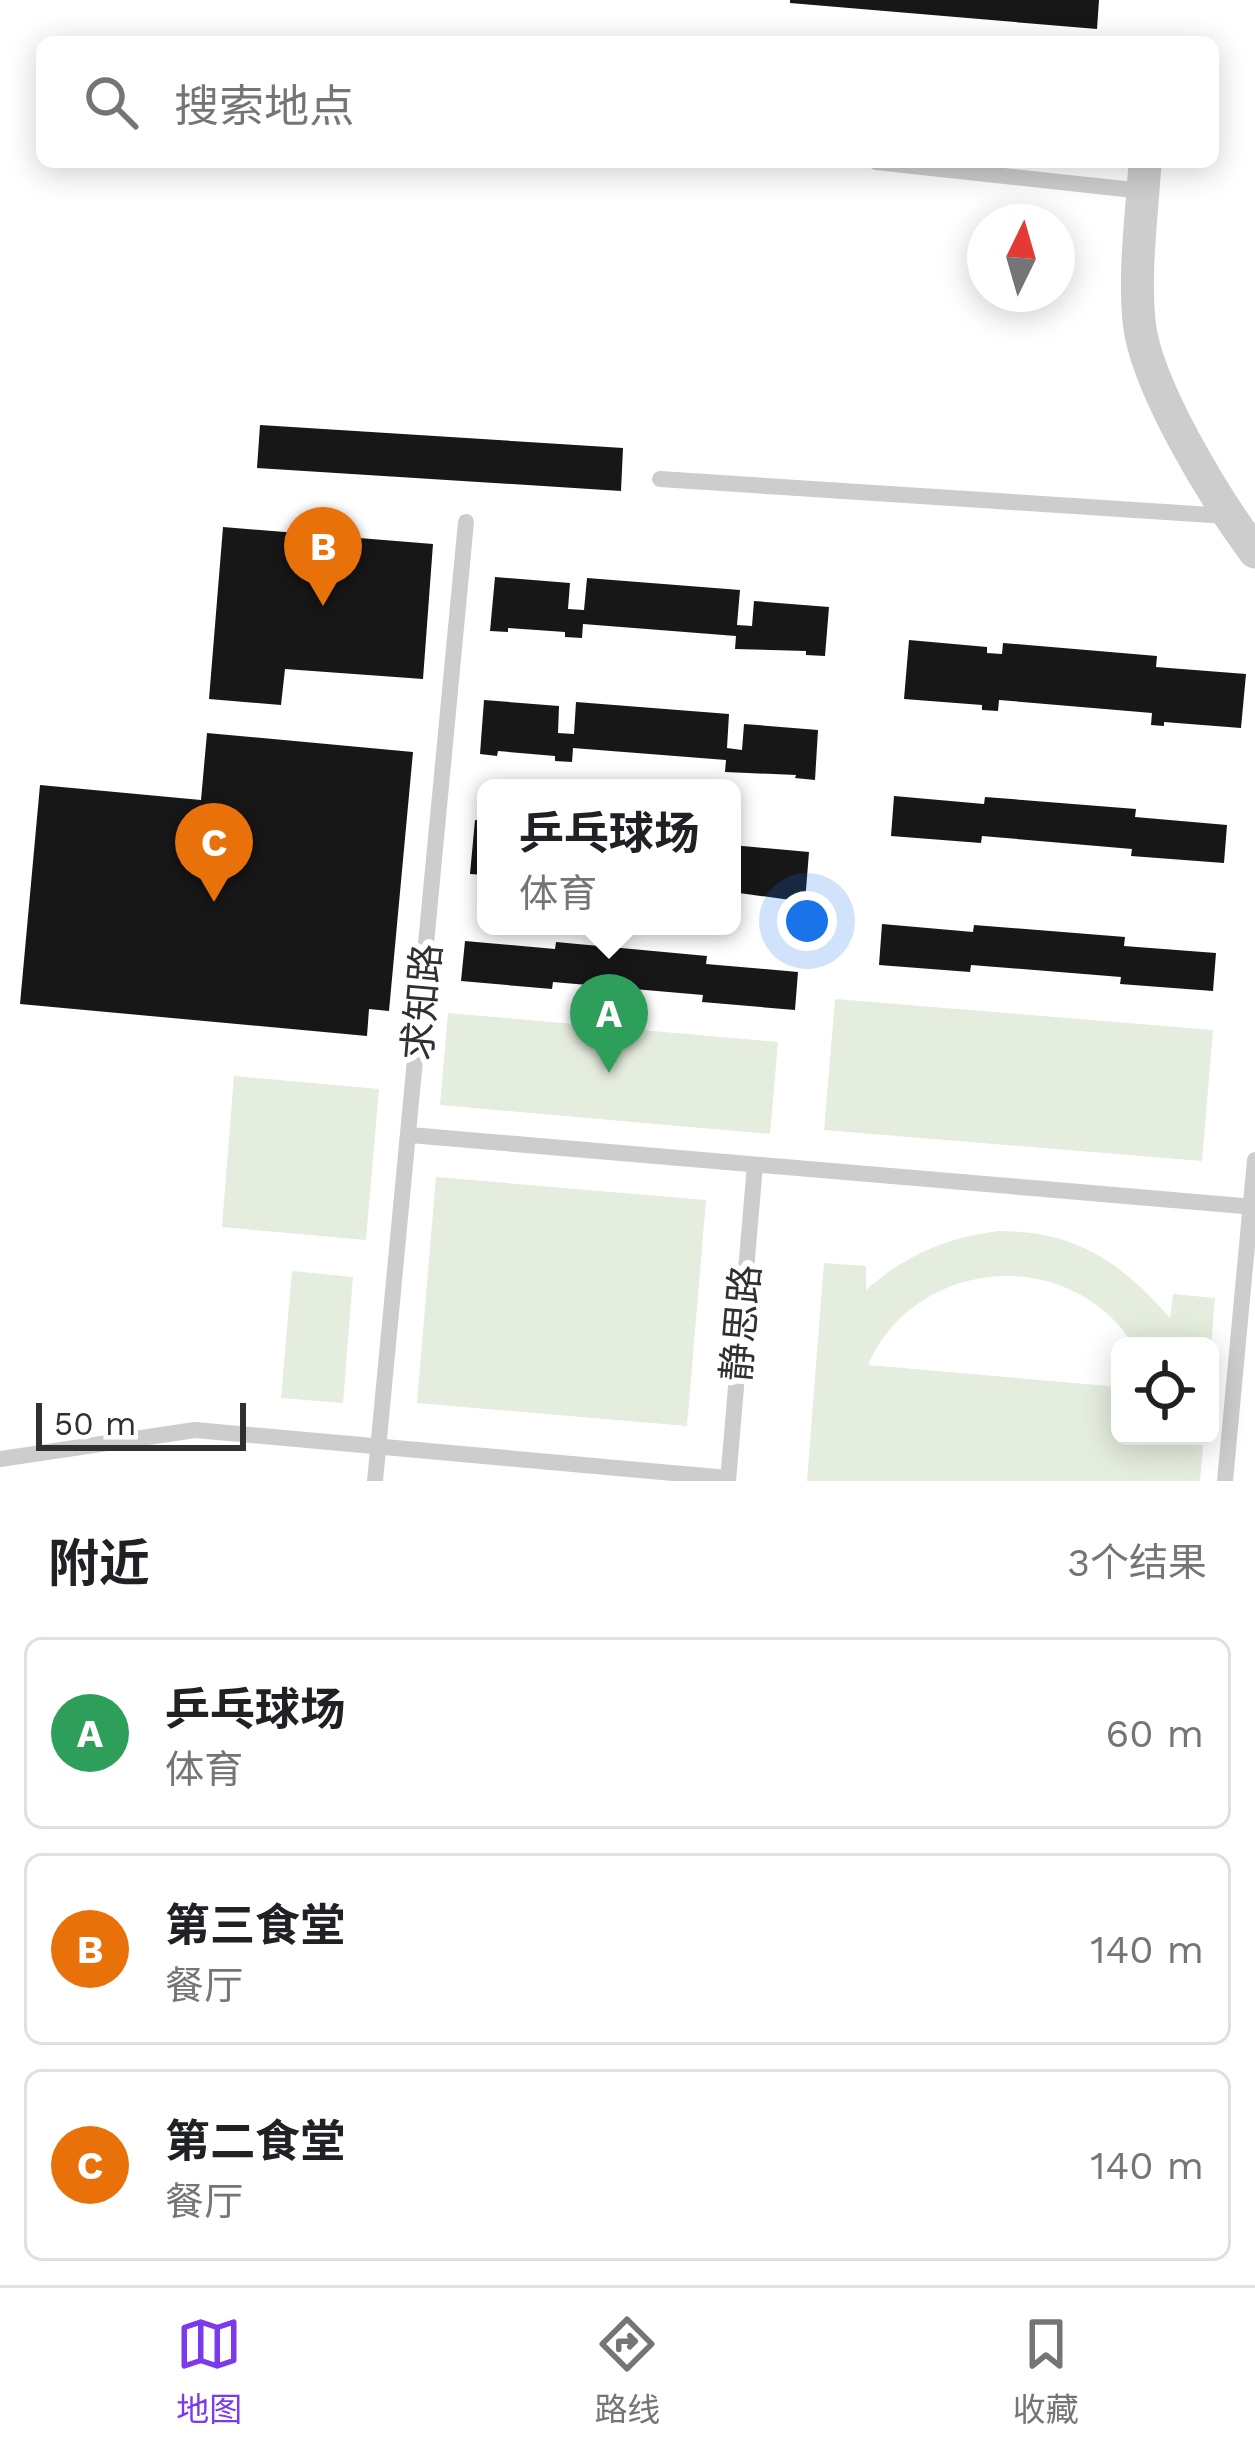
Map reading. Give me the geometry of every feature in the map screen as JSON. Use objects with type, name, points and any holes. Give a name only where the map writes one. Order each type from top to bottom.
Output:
[{"type":"street","points":[[1144,176],[1139,324],[1162,397],[1228,516],[1255,552]]},
{"type":"lane","points":[[991,168],[1144,176]]},
{"type":"lane","points":[[660,479],[1228,516]]},
{"type":"lane","name":"求知路","points":[[375,1481],[466,522]]},
{"type":"lane","points":[[410,1135],[1253,1207]]},
{"type":"lane","points":[[1225,1481],[1255,1160]]},
{"type":"lane","name":"静思路","points":[[728,1480],[754,1165]]},
{"type":"lane","points":[[0,1459],[195,1430],[728,1480]]},
{"type":"green space","points":[[835,999],[1213,1030],[1202,1161],[824,1130]]},
{"type":"green space","points":[[448,1013],[778,1042],[770,1134],[440,1105]]},
{"type":"green space","points":[[234,1076],[379,1089],[366,1240],[222,1227]]},
{"type":"green space","points":[[436,1177],[706,1200],[687,1426],[417,1403]]},
{"type":"green space","points":[[1025,1232],[1073,1243],[1114,1265],[1170,1318],[1173,1294],[1215,1298],[1212,1337],[1127,1337],[1107,1313],[1073,1291],[1035,1279],[996,1276],[957,1284],[921,1301],[891,1328],[868,1365],[1111,1386],[1111,1445],[1203,1445],[1200,1481],[807,1481],[824,1263],[866,1266],[866,1290],[927,1250],[961,1238]]},
{"type":"green space","points":[[292,1271],[353,1277],[343,1403],[281,1398]]},
{"type":"building","points":[[790,0],[1099,0],[1097,29]]},
{"type":"building","points":[[260,425],[623,448],[621,491],[257,468]]},
{"type":"building","points":[[223,527],[433,544],[423,679],[285,669],[281,705],[209,699]]},
{"type":"building","points":[[495,577],[570,583],[568,609],[584,610],[587,578],[740,590],[737,625],[752,626],[754,601],[829,607],[825,656],[735,649],[736,636],[583,624],[582,638],[565,637],[565,632],[490,631]]},
{"type":"building","points":[[909,640],[987,647],[987,653],[1002,654],[1003,643],[1157,656],[1156,667],[1246,674],[1241,728],[1151,725],[1152,713],[999,700],[998,711],[982,710],[982,705],[904,699]]},
{"type":"building","points":[[484,700],[559,706],[558,733],[574,734],[576,702],[729,714],[727,748],[742,750],[744,724],[818,730],[815,780],[725,772],[726,760],[573,748],[572,762],[498,751],[497,756],[480,754]]},
{"type":"building","points":[[207,733],[413,752],[389,1011],[369,1009],[367,1036],[20,1004],[40,785],[201,800]]},
{"type":"building","points":[[894,796],[984,804],[985,797],[1136,809],[1135,817],[1227,825],[1224,863],[1131,856],[1132,849],[982,836],[981,843],[891,836]]},
{"type":"building","points":[[475,820],[477,820],[477,874],[470,874]]},
{"type":"building","points":[[741,846],[809,852],[805,902],[741,893]]},
{"type":"building","points":[[882,924],[973,932],[974,925],[1125,937],[1124,946],[1216,953],[1213,991],[1120,984],[1121,977],[971,965],[970,972],[879,965]]},
{"type":"building","points":[[465,941],[555,949],[556,942],[707,956],[706,964],[798,972],[795,1010],[702,1002],[703,995],[553,982],[552,989],[461,981]]},
{"type":"place","name":"第三食堂","points":[[323,606]]},
{"type":"place","name":"第二食堂","points":[[214,902]]},
{"type":"place","name":"乒乓球场","points":[[609,1073]]}]
